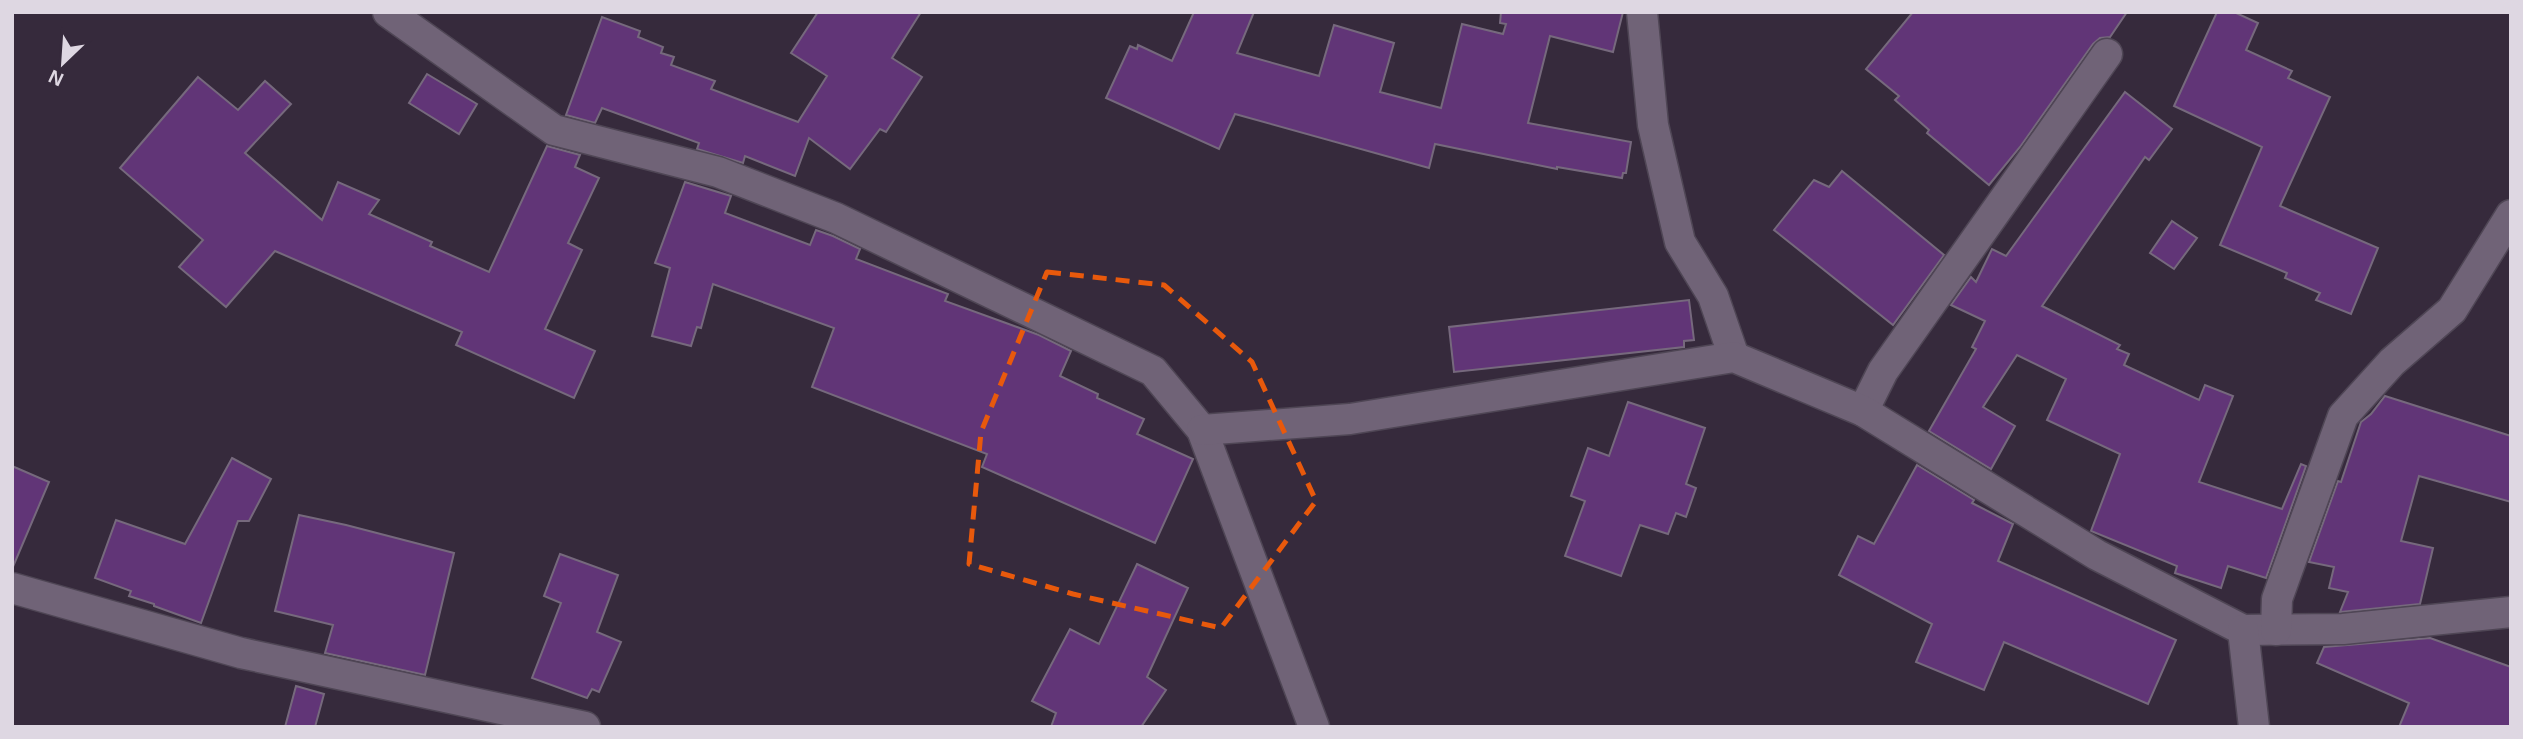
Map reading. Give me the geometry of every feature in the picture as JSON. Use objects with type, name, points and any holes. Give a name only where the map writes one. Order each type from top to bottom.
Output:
[{"type":"street","points":[[388,12],[554,130],[718,172],[824,214],[1153,371],[1202,430],[1314,727]]},
{"type":"street","points":[[1642,12],[1653,125],[1680,242],[1713,296],[1734,357]]},
{"type":"street","points":[[1863,411],[1883,371],[2107,54]]},
{"type":"street","points":[[2276,630],[2277,599],[2343,416],[2392,362],[2452,310],[2511,215]]},
{"type":"street","points":[[1202,430],[1350,419],[1734,357],[1863,411],[2097,555],[2243,630],[2343,629],[2511,612]]},
{"type":"street","points":[[12,588],[241,653],[585,727]]},
{"type":"street","points":[[2243,630],[2254,727]]},
{"type":"highlighted area","points":[[1047,272],[1164,285],[1252,362],[1316,501],[1221,628],[1073,594],[969,564],[981,432]]},
{"type":"building","points":[[818,12],[921,12],[892,58],[922,77],[886,132],[880,129],[850,169],[809,138],[795,176],[745,156],[743,163],[697,149],[699,143],[602,108],[595,123],[566,115],[602,17],[640,31],[638,37],[663,47],[661,53],[674,57],[671,65],[715,81],[711,89],[798,122],[827,76],[791,53]]},
{"type":"building","points":[[1194,12],[1254,12],[1237,53],[1319,76],[1334,25],[1394,43],[1380,92],[1441,108],[1462,24],[1503,34],[1506,24],[1500,23],[1501,12],[1623,12],[1613,52],[1550,36],[1528,123],[1631,142],[1626,173],[1623,173],[1622,178],[1557,169],[1435,144],[1429,168],[1235,114],[1219,149],[1106,98],[1130,46],[1137,49],[1138,45],[1172,61]]},
{"type":"building","points":[[1913,12],[2127,12],[2110,37],[2100,38],[2093,44],[2020,147],[1989,185],[1927,133],[1929,130],[1895,100],[1899,96],[1866,69]]},
{"type":"building","points":[[2217,12],[2234,12],[2258,23],[2246,50],[2292,71],[2288,78],[2330,97],[2280,206],[2378,248],[2351,314],[2316,300],[2320,293],[2285,278],[2287,273],[2220,245],[2262,147],[2174,106]]},
{"type":"building","points":[[427,74],[477,104],[459,134],[409,103]]},
{"type":"building","points":[[198,77],[238,110],[265,81],[291,104],[245,153],[322,220],[338,182],[379,200],[369,214],[432,242],[430,246],[489,272],[547,146],[580,155],[575,167],[599,178],[568,243],[582,250],[545,329],[595,351],[574,398],[456,345],[462,332],[275,251],[226,307],[179,267],[203,240],[120,168]]},
{"type":"building","points":[[2125,92],[2172,129],[2149,160],[2145,157],[2042,306],[2120,345],[2117,349],[2129,354],[2124,365],[2199,400],[2205,385],[2233,396],[2199,482],[2282,509],[2301,464],[2306,466],[2266,578],[2228,566],[2221,588],[2175,573],[2177,566],[2091,531],[2120,454],[2047,420],[2066,379],[2017,355],[1983,407],[2015,426],[1991,469],[1929,431],[1976,349],[1972,347],[1985,321],[1951,305],[1971,277],[1976,282],[1992,249],[2006,256]]},
{"type":"building","points":[[1842,171],[1944,255],[1893,325],[1774,230],[1814,180],[1829,187]]},
{"type":"building","points":[[685,182],[731,196],[725,213],[810,245],[816,230],[833,236],[860,249],[856,259],[948,294],[945,301],[1039,335],[1071,351],[1060,376],[1098,394],[1097,398],[1144,419],[1137,434],[1193,459],[1155,543],[982,467],[987,454],[812,387],[834,328],[713,284],[701,328],[697,327],[691,346],[652,336],[670,268],[655,263]]},
{"type":"building","points":[[2172,221],[2197,238],[2174,269],[2150,253]]},
{"type":"building","points":[[1689,300],[1694,340],[1684,341],[1684,347],[1454,372],[1449,327]]},
{"type":"building","points":[[2385,396],[2511,436],[2511,502],[2419,476],[2401,541],[2433,548],[2420,604],[2340,612],[2348,592],[2329,588],[2334,567],[2309,562],[2338,481],[2341,482],[2361,422]]},
{"type":"building","points":[[1628,402],[1705,428],[1686,484],[1696,488],[1686,517],[1676,513],[1668,534],[1640,525],[1621,576],[1565,556],[1585,501],[1571,496],[1588,448],[1609,456]]},
{"type":"building","points":[[232,458],[271,479],[249,521],[238,521],[201,623],[129,596],[131,591],[95,578],[116,520],[185,544]]},
{"type":"building","points":[[1917,465],[1974,500],[1972,503],[2013,524],[1998,561],[2176,640],[2148,704],[2004,642],[1984,690],[1916,662],[1932,624],[1839,575],[1858,536],[1874,544]]},
{"type":"building","points":[[12,466],[49,482],[12,569]]},
{"type":"building","points":[[299,515],[454,553],[425,675],[325,653],[333,625],[275,611]]},
{"type":"building","points":[[560,554],[618,575],[597,632],[621,642],[599,692],[592,689],[587,698],[532,678],[561,603],[544,596]]},
{"type":"building","points":[[1137,564],[1188,588],[1147,677],[1166,690],[1141,727],[1051,727],[1056,713],[1032,701],[1070,629],[1099,644]]},
{"type":"building","points":[[2430,638],[2511,667],[2511,727],[2399,727],[2409,703],[2317,663],[2324,647]]},
{"type":"building","points":[[296,686],[324,694],[315,727],[285,727]]}]
